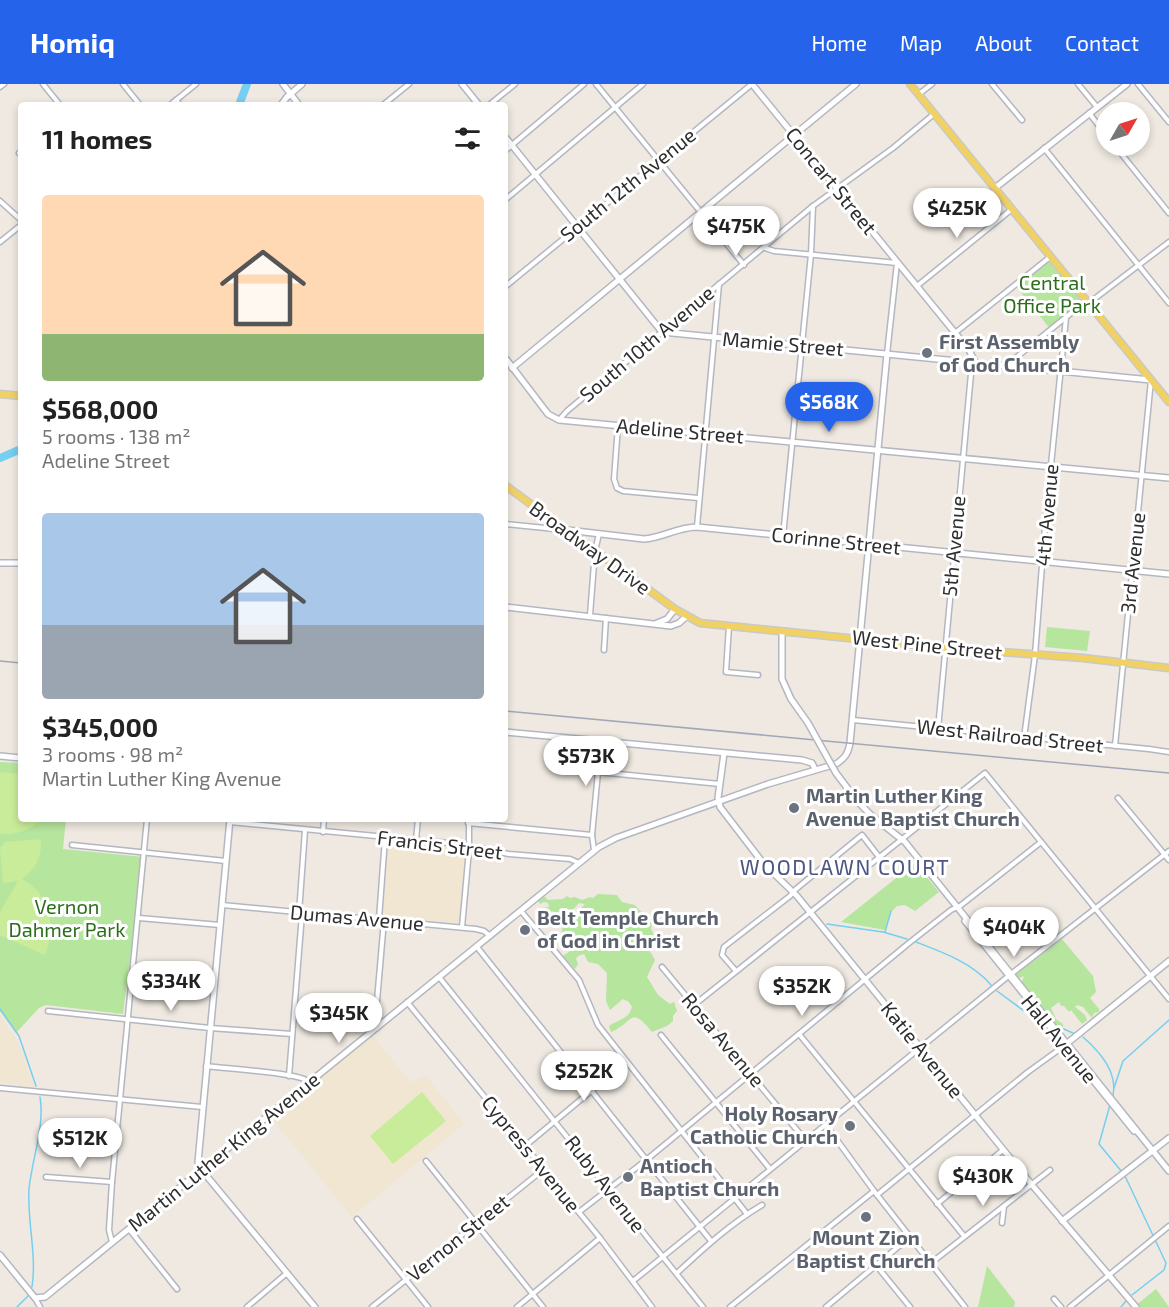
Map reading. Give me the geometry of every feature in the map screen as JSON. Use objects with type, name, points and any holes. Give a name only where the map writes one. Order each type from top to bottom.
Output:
[{"type":"main road","points":[[910,84],[1168,398]]},
{"type":"main road","points":[[0,394],[18,396]]},
{"type":"main road","name":"Broadway Drive","points":[[508,487],[675,609]]},
{"type":"main road","name":"West Pine Street","points":[[675,609],[700,622],[729,626],[1169,668]]},
{"type":"street","points":[[0,87],[4,84]]},
{"type":"street","points":[[43,84],[58,102]]},
{"type":"street","points":[[123,84],[138,102]]},
{"type":"street","points":[[174,102],[196,84]]},
{"type":"street","points":[[283,84],[297,102]]},
{"type":"street","points":[[283,102],[302,84]]},
{"type":"street","points":[[387,102],[409,84]]},
{"type":"street","points":[[462,84],[477,102]]},
{"type":"street","points":[[493,102],[515,84]]},
{"type":"street","points":[[508,148],[584,84]]},
{"type":"street","points":[[596,84],[744,265]]},
{"type":"street","points":[[508,197],[644,84]]},
{"type":"street","name":"Concart Street","points":[[752,84],[969,350],[974,363]]},
{"type":"street","name":"South 12th Avenue","points":[[508,284],[752,84]]},
{"type":"street","points":[[512,368],[856,84]]},
{"type":"street","points":[[919,95],[932,84]]},
{"type":"street","points":[[992,84],[1022,120]]},
{"type":"street","points":[[1078,84],[1096,106]]},
{"type":"street","points":[[1104,102],[1127,84]]},
{"type":"street","points":[[1138,84],[1169,122]]},
{"type":"street","points":[[995,188],[1096,108]]},
{"type":"street","points":[[1089,113],[1096,122]]},
{"type":"street","name":"South 10th Avenue","points":[[559,420],[813,206],[893,148],[934,114]]},
{"type":"street","points":[[508,141],[662,332]]},
{"type":"street","points":[[1044,148],[1169,303]]},
{"type":"street","points":[[1123,156],[1169,213]]},
{"type":"street","points":[[0,201],[18,217]]},
{"type":"street","points":[[783,536],[811,254],[813,206]]},
{"type":"street","points":[[917,286],[1012,209]]},
{"type":"street","points":[[0,242],[18,227]]},
{"type":"street","points":[[1009,367],[1013,360],[1066,318],[1169,242]]},
{"type":"street","points":[[765,248],[897,263],[852,720]]},
{"type":"street","points":[[955,333],[1050,257]]},
{"type":"street","points":[[696,527],[719,284]]},
{"type":"street","name":"4th Avenue","points":[[1024,738],[1035,655],[1066,318]]},
{"type":"street","name":"Mamie Street","points":[[662,332],[1151,380]]},
{"type":"street","points":[[508,363],[548,414],[559,420]]},
{"type":"street","name":"5th Avenue","points":[[938,729],[962,458],[974,363]]},
{"type":"street","name":"3rd Avenue","points":[[1115,746],[1151,380]]},
{"type":"street","name":"Adeline Street","points":[[559,420],[1169,478]]},
{"type":"street","points":[[618,425],[614,479],[617,488],[698,498]]},
{"type":"street","name":"Corinne Street","points":[[508,524],[649,539],[684,527],[696,527],[1169,574]]},
{"type":"street","points":[[590,615],[598,534]]},
{"type":"street","points":[[0,563],[18,563]]},
{"type":"street","points":[[508,607],[674,625],[687,616]]},
{"type":"street","points":[[656,623],[667,619],[675,609]]},
{"type":"street","points":[[604,650],[606,617]]},
{"type":"street","points":[[729,626],[726,672],[758,675]]},
{"type":"street","name":"Hall Avenue","points":[[782,631],[782,679],[791,699],[808,723],[836,773],[857,801],[902,839],[1146,1146],[1169,1171]]},
{"type":"street","name":"West Railroad Street","points":[[852,720],[1169,752]]},
{"type":"street","name":"Martin Luther King Avenue","points":[[35,1298],[45,1297],[522,911],[594,850],[616,838],[844,759],[849,752],[852,720]]},
{"type":"street","points":[[508,732],[808,761],[829,765]]},
{"type":"street","points":[[594,850],[592,835],[601,741]]},
{"type":"street","points":[[718,802],[724,753]]},
{"type":"street","points":[[0,756],[18,759]]},
{"type":"street","points":[[808,761],[815,769]]},
{"type":"street","points":[[598,772],[720,784]]},
{"type":"street","points":[[694,1005],[985,773],[1169,999]]},
{"type":"street","points":[[1118,798],[1169,860]]},
{"type":"street","name":"Katie Avenue","points":[[718,802],[722,811],[763,863],[794,892],[811,912],[975,1116],[1136,1307]]},
{"type":"street","points":[[112,1242],[109,1230],[112,1182],[147,822]]},
{"type":"street","points":[[230,822],[198,1162],[315,1307]]},
{"type":"street","name":"Francis Street","points":[[238,822],[469,846],[509,854],[570,859],[579,863]]},
{"type":"street","points":[[323,832],[324,822]]},
{"type":"street","points":[[416,840],[418,822]]},
{"type":"street","points":[[462,927],[469,822]]},
{"type":"street","points":[[478,822],[592,835]]},
{"type":"street","points":[[289,1076],[305,830]]},
{"type":"street","points":[[736,971],[722,955],[724,947],[862,835],[879,857]]},
{"type":"street","points":[[376,1028],[385,838]]},
{"type":"street","points":[[579,1212],[645,1161],[865,980],[1041,842]]},
{"type":"street","points":[[72,845],[226,861]]},
{"type":"street","points":[[633,1281],[1010,975],[1169,851]]},
{"type":"street","name":"Dumas Avenue","points":[[222,905],[300,914],[462,927],[480,930],[490,936]]},
{"type":"street","points":[[522,911],[579,980],[597,1024],[747,1214]]},
{"type":"street","points":[[138,918],[220,926]]},
{"type":"street","points":[[477,947],[711,1242]]},
{"type":"street","points":[[729,1307],[909,1170],[1028,1072],[1169,961]]},
{"type":"street","name":"Rosa Avenue","points":[[662,967],[806,1140]]},
{"type":"street","points":[[182,970],[215,974]]},
{"type":"street","name":"Ruby Avenue","points":[[439,977],[703,1307]]},
{"type":"street","name":"Cypress Avenue","points":[[408,1002],[600,1238],[652,1307]]},
{"type":"street","points":[[48,1011],[292,1034]]},
{"type":"street","points":[[799,1034],[964,1236]]},
{"type":"street","points":[[661,1035],[770,1169]]},
{"type":"street","points":[[525,1146],[626,1062]]},
{"type":"street","points":[[206,1066],[304,1078],[310,1082]]},
{"type":"street","points":[[0,1088],[202,1107]]},
{"type":"street","points":[[825,1125],[965,1307]]},
{"type":"street","points":[[1062,1221],[1169,1138]]},
{"type":"street","points":[[937,1204],[1003,1150]]},
{"type":"street","points":[[426,1161],[543,1307]]},
{"type":"street","name":"Vernon Street","points":[[372,1307],[544,1169]]},
{"type":"street","points":[[931,1263],[1050,1170]]},
{"type":"street","points":[[46,1177],[112,1182]]},
{"type":"street","points":[[676,1273],[711,1242],[762,1205]]},
{"type":"street","points":[[1002,1223],[1004,1206]]},
{"type":"street","points":[[357,1219],[428,1307]]},
{"type":"street","points":[[1070,1307],[1169,1226]]},
{"type":"street","points":[[128,1229],[177,1289]]},
{"type":"street","points":[[826,1307],[910,1237]]},
{"type":"street","points":[[517,1307],[600,1238]]},
{"type":"street","points":[[0,1255],[40,1307]]},
{"type":"street","points":[[876,1265],[910,1307]]},
{"type":"street","points":[[247,1307],[287,1273]]},
{"type":"street","points":[[1054,1299],[1061,1307]]},
{"type":"shaded area","points":[[389,840],[467,848],[461,919],[457,923],[383,915]]},
{"type":"shaded area","points":[[0,1015],[18,1042],[34,1087],[0,1082]]},
{"type":"shaded area","points":[[373,1036],[410,1082],[426,1076],[464,1124],[352,1217],[271,1117]]},
{"type":"green space","name":"Central Office Park","points":[[1050,257],[1086,301],[1051,330],[1015,285]]},
{"type":"green space","points":[[1047,627],[1090,631],[1087,651],[1045,647]]},
{"type":"green space","name":"Vernon Dahmer Park","points":[[0,762],[18,763],[18,822],[66,822],[63,849],[143,857],[123,1014],[46,1005],[39,1008],[16,1033],[0,1011]]},
{"type":"green space","points":[[0,772],[18,774],[18,822],[38,822],[18,833],[0,834]]},
{"type":"green space","points":[[41,839],[37,862],[22,879],[32,885],[45,902],[50,933],[45,955],[0,935],[0,912],[18,881],[3,883],[0,848],[5,842]]},
{"type":"green space","points":[[915,863],[939,892],[915,911],[905,905],[897,906],[890,913],[885,930],[841,922]]},
{"type":"green space","points":[[598,894],[617,895],[622,902],[635,905],[652,924],[651,929],[656,939],[649,945],[641,944],[638,949],[642,951],[648,948],[655,960],[647,977],[658,995],[670,1004],[674,1002],[677,1011],[673,1016],[673,1021],[667,1026],[652,1032],[635,1017],[611,1032],[609,1026],[626,1017],[631,1011],[632,1007],[629,1002],[623,999],[610,1010],[606,1001],[607,973],[598,964],[588,962],[584,954],[576,959],[578,964],[575,969],[563,956],[570,951],[575,940],[568,931],[563,936],[561,935],[563,926],[572,923],[585,904],[579,903],[572,911],[568,921],[563,922],[552,911],[549,915],[544,913],[542,908],[549,907],[548,903],[540,904],[538,901],[544,896],[548,900],[563,899],[567,896],[582,900],[593,898]]},
{"type":"green space","points":[[1062,939],[1093,976],[1096,992],[1090,998],[1099,1009],[1099,1012],[1094,1013],[1092,1018],[1083,1007],[1077,1005],[1075,1007],[1085,1015],[1087,1020],[1082,1024],[1071,1010],[1069,1012],[1059,1002],[1051,1008],[1063,1027],[1053,1024],[1024,984],[1021,984],[1024,976],[1019,978],[1015,975]]},
{"type":"green space","points":[[422,1092],[446,1121],[393,1164],[370,1136]]},
{"type":"green space","points":[[987,1266],[1015,1302],[1014,1307],[978,1307]]},
{"type":"green space","points":[[1156,1289],[1169,1307],[1135,1306]]},
{"type":"waterway","points":[[240,102],[247,84]]},
{"type":"waterway","points":[[0,458],[18,450]]},
{"type":"waterway","points":[[885,932],[891,911]]},
{"type":"waterway","points":[[827,924],[883,932],[907,939]]},
{"type":"waterway","points":[[916,942],[966,964],[991,985]]},
{"type":"waterway","points":[[997,991],[1035,1019]]},
{"type":"waterway","points":[[0,1009],[19,1036],[36,1086]]},
{"type":"waterway","points":[[1114,1088],[1123,1061],[1169,1020]]},
{"type":"waterway","points":[[1057,1026],[1073,1033]]},
{"type":"waterway","points":[[1083,1037],[1106,1063],[1113,1079],[1113,1096]]},
{"type":"waterway","points":[[32,1287],[29,1189],[40,1131],[40,1097]]},
{"type":"waterway","points":[[1110,1105],[1099,1144],[1122,1172]]},
{"type":"waterway","points":[[1125,1176],[1166,1263],[1164,1270],[1132,1295]]},
{"type":"waterway","points":[[17,1307],[29,1295]]},
{"type":"waterway","points":[[1121,1307],[1126,1301]]},
{"type":"railway","points":[[0,661],[18,663]]},
{"type":"railway","points":[[508,711],[1169,773]]},
{"type":"place","name":"First Assembly of God Church","points":[[927,353]]},
{"type":"place","name":"Martin Luther King Avenue Baptist Church","points":[[794,808]]},
{"type":"place","name":"Belt Temple Church of God in Christ","points":[[525,930]]},
{"type":"place","name":"Holy Rosary Catholic Church","points":[[850,1126]]},
{"type":"place","name":"Antioch Baptist Church","points":[[628,1177]]},
{"type":"place","name":"Mount Zion Baptist Church","points":[[866,1217]]},
{"type":"district","name":"WOODLAWN COURT","points":[[845,868]]}]
